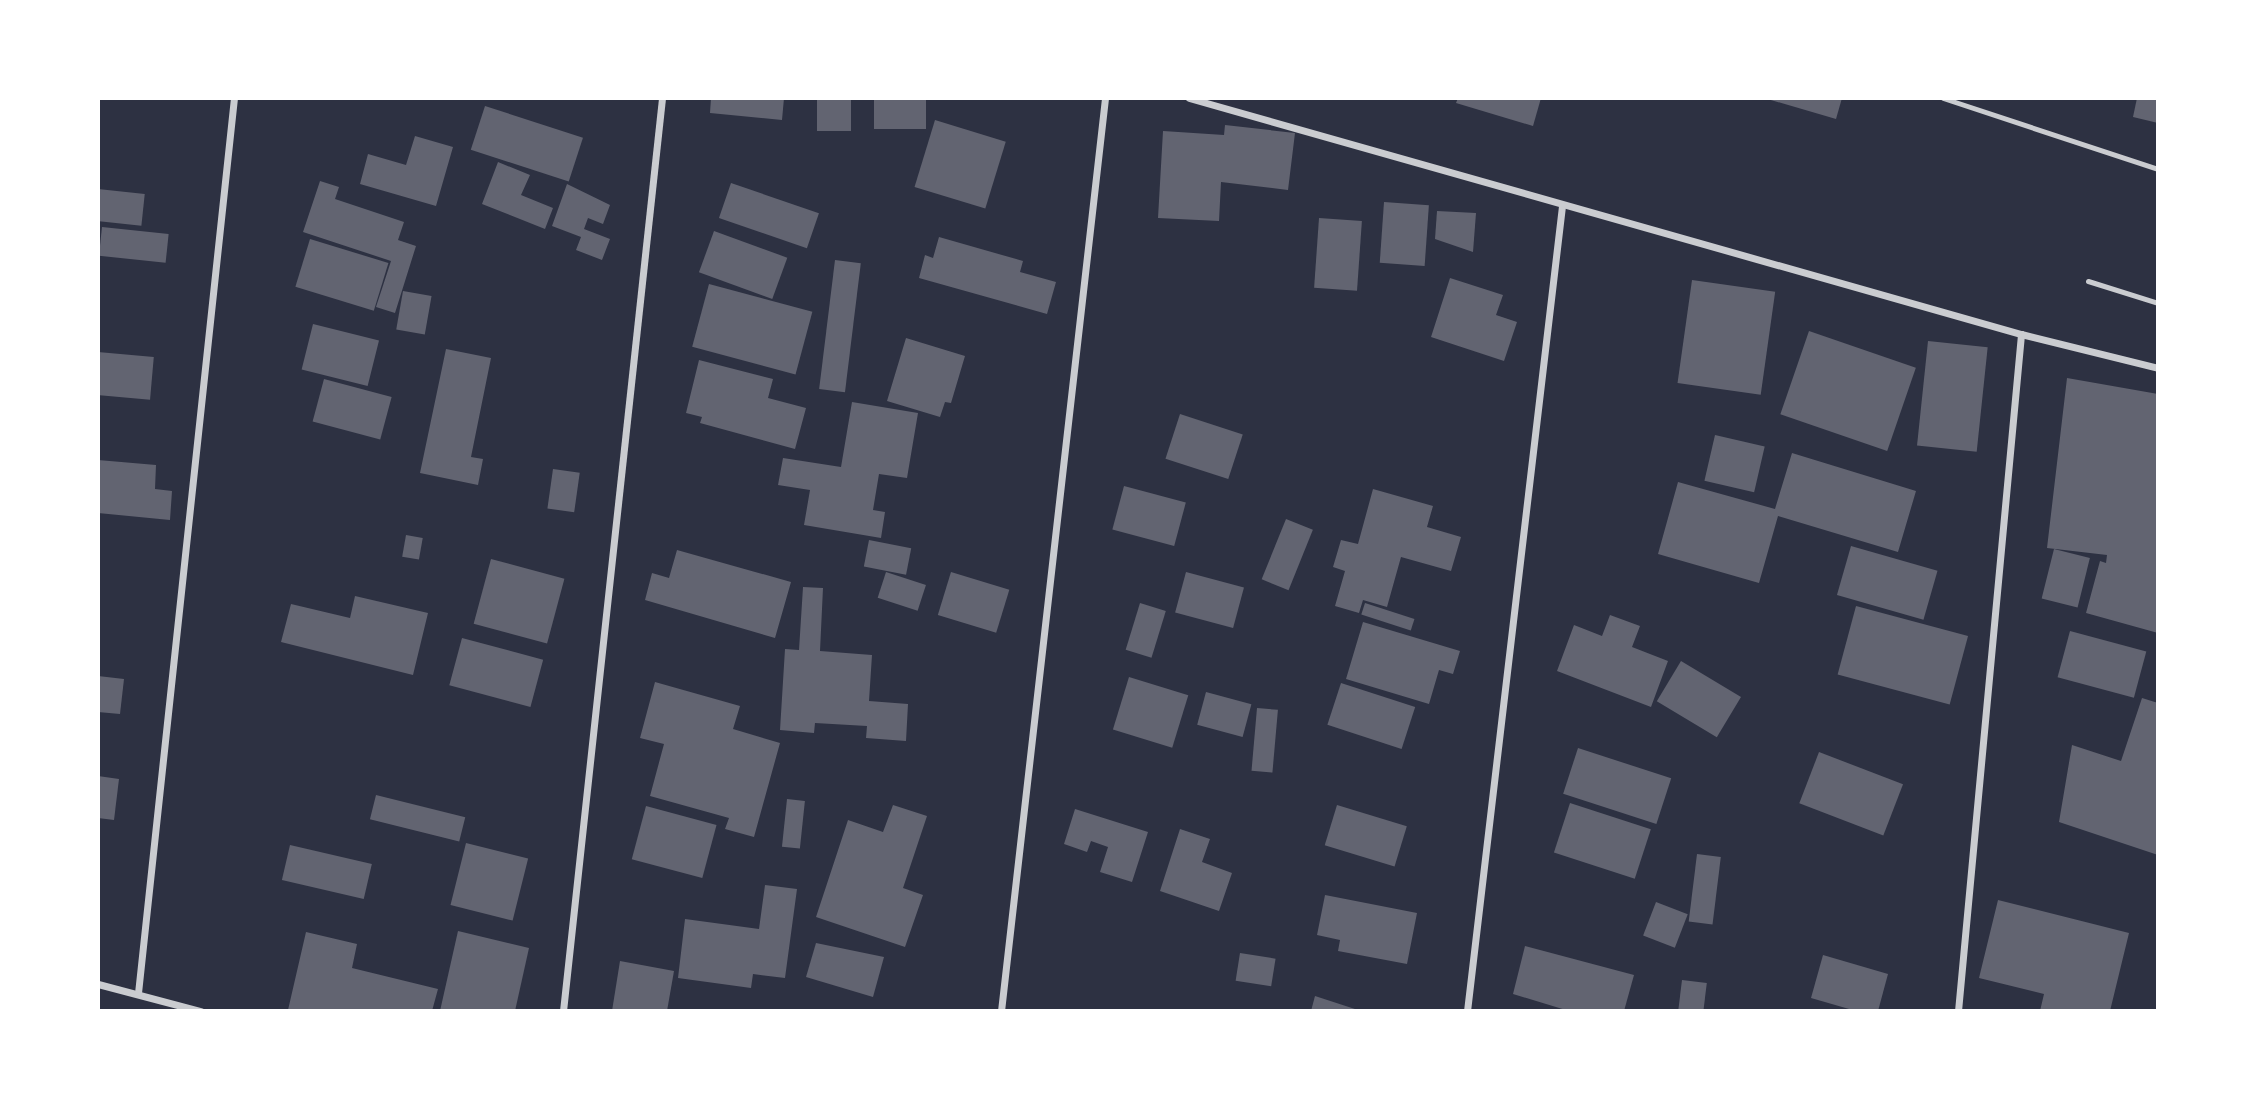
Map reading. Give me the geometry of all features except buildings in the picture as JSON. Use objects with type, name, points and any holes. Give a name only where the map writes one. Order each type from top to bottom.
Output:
[{"type":"street","points":[[138,993],[234,98]]},
{"type":"street","points":[[563,1011],[662,98]]},
{"type":"street","points":[[1001,1011],[1105,98]]},
{"type":"street","points":[[1189,98],[1562,206],[2021,334],[2158,368]]},
{"type":"street","points":[[1466,1011],[1562,206]]},
{"type":"street","points":[[1958,1011],[2021,334]]},
{"type":"street","points":[[98,984],[200,1011]]},
{"type":"lane","points":[[1943,98],[2158,169]]},
{"type":"lane","points":[[2088,281],[2158,303]]}]
